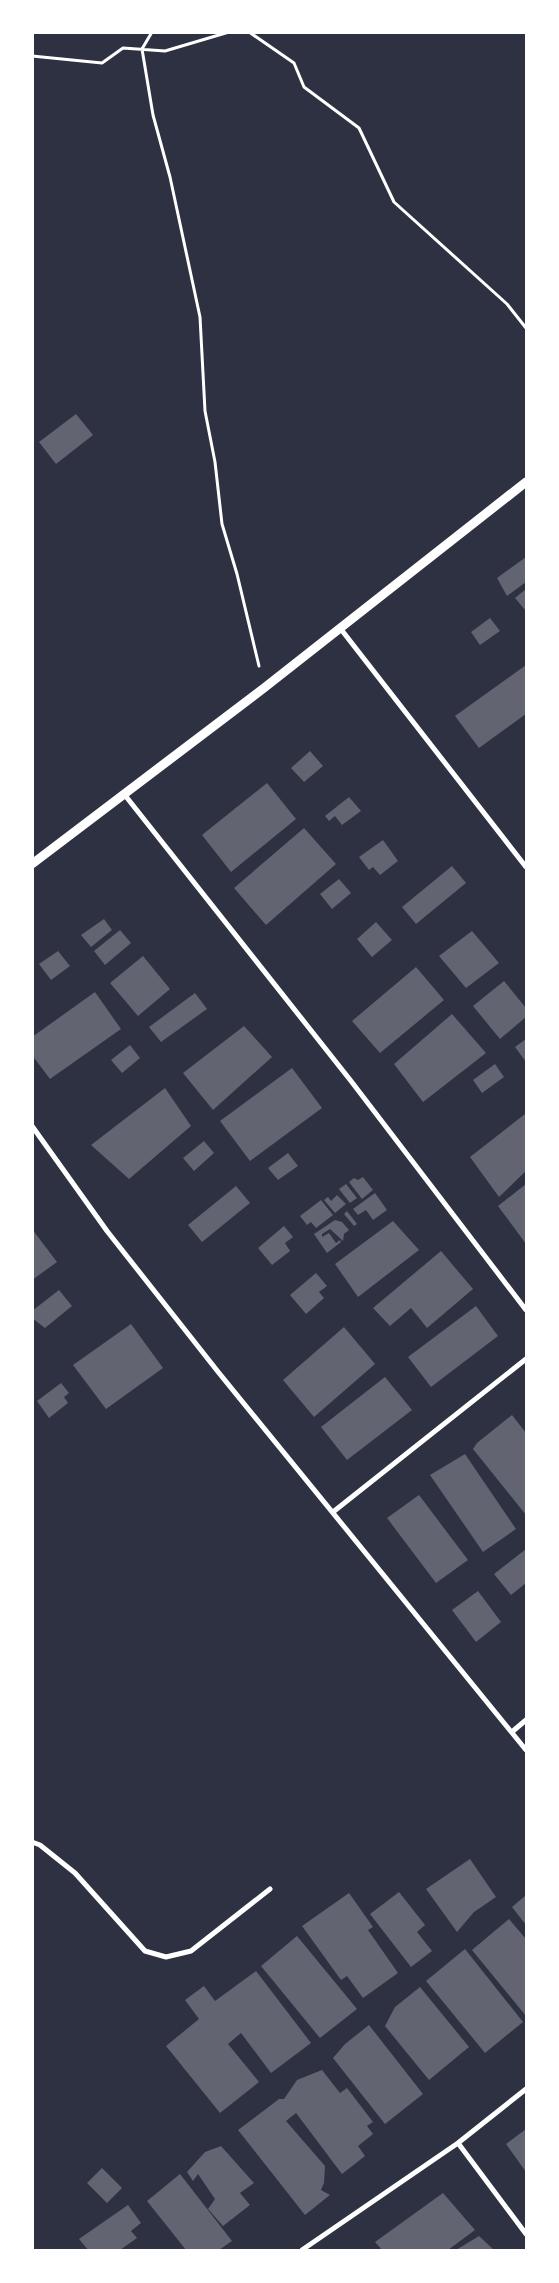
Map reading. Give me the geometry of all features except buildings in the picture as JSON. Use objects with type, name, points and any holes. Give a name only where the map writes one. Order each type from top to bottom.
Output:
[{"type":"street","points":[[32,864],[264,688],[526,482]]},
{"type":"street","points":[[340,628],[526,867]]},
{"type":"street","points":[[124,794],[351,1081],[526,1310]]},
{"type":"street","points":[[32,1126],[107,1230],[219,1373],[513,1731],[526,1750]]},
{"type":"street","points":[[333,1512],[526,1359]]},
{"type":"street","points":[[513,1731],[526,1720]]},
{"type":"street","points":[[32,1842],[40,1845],[75,1873],[145,1951],[166,1957],[191,1951],[270,1889]]},
{"type":"street","points":[[302,2250],[458,2143],[526,2089]]},
{"type":"street","points":[[458,2143],[526,2234]]},
{"type":"path","points":[[152,32],[142,49],[153,115],[170,177],[200,317],[206,411],[215,462],[222,524],[237,574],[264,688]]},
{"type":"path","points":[[32,56],[102,63],[123,48],[164,51],[229,32]]},
{"type":"path","points":[[249,32],[294,63],[304,87],[360,128],[394,202],[507,304],[526,328]]}]
